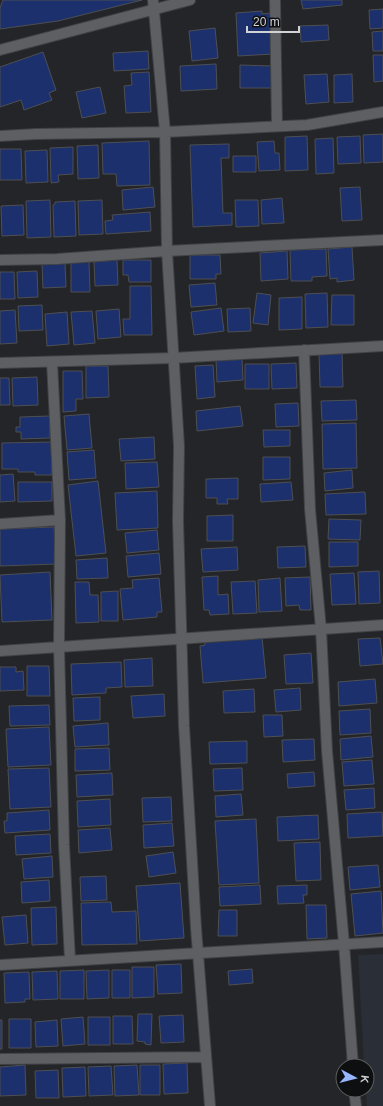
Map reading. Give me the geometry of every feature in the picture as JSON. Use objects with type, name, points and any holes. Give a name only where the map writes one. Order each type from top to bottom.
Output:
[{"type":"street","points":[[0,50],[153,5],[190,0]]},
{"type":"street","points":[[275,0],[277,126]]},
{"type":"street","points":[[153,5],[165,132],[166,251],[179,446],[178,521],[184,726],[198,954],[210,1106]]},
{"type":"street","points":[[0,136],[165,132],[307,125],[383,112]]},
{"type":"street","points":[[0,260],[57,259],[166,251],[383,240]]},
{"type":"street","points":[[0,363],[173,358],[383,346]]},
{"type":"street","points":[[304,350],[310,509],[321,629],[327,752],[352,1058]]},
{"type":"street","points":[[52,362],[60,520],[59,647],[64,845],[70,960]]},
{"type":"street","points":[[0,524],[60,520]]},
{"type":"street","points":[[0,651],[383,625]]},
{"type":"street","points":[[0,965],[383,942]]},
{"type":"street","points":[[0,1059],[206,1057]]},
{"type":"shaded area","points":[[383,954],[383,1106],[367,1106],[366,1098],[375,1098],[375,1058],[364,1058],[358,955]]},
{"type":"building","points":[[3,0],[142,0],[58,21],[0,29],[0,8]]},
{"type":"building","points":[[301,0],[342,0],[342,5],[303,9]]},
{"type":"building","points":[[383,9],[383,28],[370,29],[369,10]]},
{"type":"building","points":[[262,11],[262,14],[273,13],[274,54],[238,56],[236,13]]},
{"type":"building","points":[[328,25],[329,40],[301,42],[300,26]]},
{"type":"building","points":[[215,28],[218,58],[192,61],[189,31]]},
{"type":"building","points":[[383,31],[383,51],[373,51],[372,32]]},
{"type":"building","points":[[148,51],[149,69],[114,71],[113,53]]},
{"type":"building","points":[[43,52],[56,90],[49,93],[52,100],[24,110],[21,100],[0,107],[0,67]]},
{"type":"building","points":[[373,55],[383,55],[383,81],[374,82]]},
{"type":"building","points":[[216,64],[217,89],[181,91],[180,66]]},
{"type":"building","points":[[240,65],[272,66],[272,88],[240,88]]},
{"type":"building","points":[[149,72],[151,112],[126,113],[124,86],[132,85],[131,73]]},
{"type":"building","points":[[327,74],[329,102],[306,104],[304,75]]},
{"type":"building","points":[[352,74],[353,102],[334,103],[334,75]]},
{"type":"building","points":[[100,87],[106,113],[82,118],[76,92]]},
{"type":"building","points":[[383,134],[383,162],[364,163],[363,135]]},
{"type":"building","points":[[307,136],[308,170],[285,171],[285,137]]},
{"type":"building","points":[[360,136],[361,163],[338,164],[337,137]]},
{"type":"building","points":[[333,138],[334,173],[316,174],[315,139]]},
{"type":"building","points":[[149,141],[150,185],[117,186],[116,174],[103,174],[102,143]]},
{"type":"building","points":[[274,141],[275,153],[279,153],[280,170],[259,171],[257,142]]},
{"type":"building","points":[[229,144],[229,158],[221,158],[223,213],[232,213],[232,225],[193,227],[190,145]]},
{"type":"building","points":[[98,145],[99,178],[78,179],[77,146]]},
{"type":"building","points":[[73,147],[73,174],[58,175],[59,182],[51,183],[50,148]]},
{"type":"building","points":[[0,149],[21,149],[22,180],[0,180]]},
{"type":"building","points":[[47,150],[48,182],[26,183],[25,151]]},
{"type":"building","points":[[233,156],[256,156],[256,172],[233,172]]},
{"type":"building","points":[[153,187],[155,207],[123,210],[122,190]]},
{"type":"building","points":[[360,187],[362,220],[342,221],[340,188]]},
{"type":"building","points":[[282,198],[284,223],[262,224],[261,200]]},
{"type":"building","points":[[50,200],[51,237],[27,238],[26,201]]},
{"type":"building","points":[[102,200],[103,234],[79,235],[78,201]]},
{"type":"building","points":[[235,200],[258,200],[259,226],[236,227]]},
{"type":"building","points":[[75,201],[76,236],[54,237],[53,205],[55,202]]},
{"type":"building","points":[[23,205],[24,235],[2,236],[1,206]]},
{"type":"building","points":[[150,212],[151,231],[106,234],[105,221],[113,220],[112,215]]},
{"type":"building","points":[[352,247],[354,280],[337,282],[337,278],[330,279],[328,249]]},
{"type":"building","points":[[326,249],[327,276],[312,277],[312,281],[291,281],[290,250]]},
{"type":"building","points":[[287,251],[288,279],[261,281],[260,253]]},
{"type":"building","points":[[190,255],[220,255],[221,274],[216,274],[216,279],[190,279]]},
{"type":"building","points":[[117,260],[118,285],[95,286],[94,262]]},
{"type":"building","points":[[123,260],[151,260],[151,282],[129,282],[128,275],[123,275]]},
{"type":"building","points":[[71,261],[89,261],[90,292],[71,292]]},
{"type":"building","points":[[65,263],[66,287],[43,288],[42,264]]},
{"type":"building","points":[[37,271],[38,297],[18,298],[17,272]]},
{"type":"building","points":[[0,272],[14,272],[15,299],[0,299]]},
{"type":"building","points":[[215,283],[217,305],[191,307],[189,285]]},
{"type":"building","points":[[130,286],[151,286],[152,335],[124,335],[123,319],[130,319]]},
{"type":"building","points":[[257,293],[271,295],[268,325],[253,323]]},
{"type":"building","points":[[327,293],[328,327],[306,328],[305,294]]},
{"type":"building","points":[[332,295],[354,295],[354,325],[331,325]]},
{"type":"building","points":[[302,297],[302,329],[279,330],[279,298]]},
{"type":"building","points":[[42,305],[43,330],[19,331],[18,306]]},
{"type":"building","points":[[221,308],[224,331],[194,335],[191,312]]},
{"type":"building","points":[[250,308],[251,331],[228,332],[227,309]]},
{"type":"building","points":[[119,309],[121,337],[98,339],[96,311]]},
{"type":"building","points":[[15,310],[17,343],[0,344],[0,311]]},
{"type":"building","points":[[92,311],[95,343],[74,345],[71,312]]},
{"type":"building","points":[[67,312],[69,344],[47,346],[45,314]]},
{"type":"building","points":[[342,352],[343,387],[320,387],[319,353]]},
{"type":"building","points":[[242,358],[243,380],[217,382],[216,359]]},
{"type":"building","points":[[296,363],[297,388],[272,389],[271,364]]},
{"type":"building","points":[[245,364],[269,364],[269,389],[245,389]]},
{"type":"building","points":[[213,365],[215,397],[197,399],[195,366]]},
{"type":"building","points":[[86,366],[108,366],[109,397],[86,398]]},
{"type":"building","points":[[63,371],[82,371],[83,399],[76,399],[76,411],[63,412]]},
{"type":"building","points":[[37,377],[38,405],[13,406],[12,378]]},
{"type":"building","points":[[0,378],[9,378],[10,405],[0,405]]},
{"type":"building","points":[[356,400],[357,420],[322,421],[321,401]]},
{"type":"building","points":[[298,403],[299,426],[276,427],[275,404]]},
{"type":"building","points":[[240,406],[243,426],[197,431],[196,411]]},
{"type":"building","points":[[89,414],[92,448],[67,450],[64,416]]},
{"type":"building","points":[[50,416],[50,438],[21,439],[21,432],[16,432],[16,427],[20,427],[20,417]]},
{"type":"building","points":[[356,423],[357,468],[323,469],[322,424]]},
{"type":"building","points":[[263,430],[290,430],[290,446],[264,447]]},
{"type":"building","points":[[154,437],[155,459],[121,461],[119,439]]},
{"type":"building","points":[[51,442],[52,475],[35,475],[35,472],[18,472],[18,469],[2,469],[2,443]]},
{"type":"building","points":[[94,450],[96,478],[69,480],[67,452]]},
{"type":"building","points":[[263,457],[290,457],[290,479],[263,480]]},
{"type":"building","points":[[157,462],[159,487],[126,489],[125,463]]},
{"type":"building","points":[[352,470],[353,488],[325,491],[324,473]]},
{"type":"building","points":[[13,474],[15,501],[0,502],[0,475]]},
{"type":"building","points":[[238,478],[238,499],[227,499],[228,504],[217,504],[217,498],[206,498],[206,479]]},
{"type":"building","points":[[98,481],[106,553],[76,556],[68,485]]},
{"type":"building","points":[[18,482],[52,482],[52,501],[18,502]]},
{"type":"building","points":[[291,482],[293,500],[261,502],[260,484]]},
{"type":"building","points":[[157,491],[158,528],[117,530],[115,493]]},
{"type":"building","points":[[365,492],[366,514],[326,515],[325,494]]},
{"type":"building","points":[[233,515],[233,541],[207,541],[207,516]]},
{"type":"building","points":[[329,519],[361,520],[360,540],[328,539]]},
{"type":"building","points":[[54,527],[56,564],[0,566],[0,529]]},
{"type":"building","points":[[157,530],[159,550],[127,553],[125,533]]},
{"type":"building","points":[[329,542],[358,542],[358,566],[329,567]]},
{"type":"building","points":[[305,546],[306,567],[278,568],[277,547]]},
{"type":"building","points":[[237,547],[238,570],[203,572],[201,549]]},
{"type":"building","points":[[159,553],[161,574],[128,577],[126,556]]},
{"type":"building","points":[[107,558],[108,578],[77,579],[76,560]]},
{"type":"building","points":[[379,571],[380,603],[359,604],[358,572]]},
{"type":"building","points":[[50,572],[52,620],[2,622],[0,575]]},
{"type":"building","points":[[354,573],[356,604],[332,605],[330,574]]},
{"type":"building","points":[[218,576],[218,595],[228,594],[229,614],[210,615],[209,610],[204,610],[202,577]]},
{"type":"building","points":[[310,577],[311,610],[300,610],[299,605],[286,606],[285,578]]},
{"type":"building","points":[[159,578],[162,612],[157,612],[157,617],[123,620],[120,589],[133,588],[132,580]]},
{"type":"building","points":[[280,578],[282,611],[259,612],[258,580]]},
{"type":"building","points":[[255,581],[257,613],[233,614],[231,582]]},
{"type":"building","points":[[75,582],[89,582],[90,595],[98,595],[99,622],[76,623]]},
{"type":"building","points":[[118,591],[118,621],[101,621],[101,592]]},
{"type":"building","points":[[262,637],[266,678],[203,683],[200,646],[205,645],[205,642]]},
{"type":"building","points":[[380,638],[383,664],[360,666],[358,639]]},
{"type":"building","points":[[311,653],[313,683],[286,684],[284,655]]},
{"type":"building","points":[[152,658],[153,686],[125,687],[124,660]]},
{"type":"building","points":[[121,662],[122,687],[106,688],[106,693],[72,695],[71,664]]},
{"type":"building","points":[[27,666],[49,666],[50,696],[27,696]]},
{"type":"building","points":[[0,667],[16,667],[16,672],[23,671],[24,690],[0,691]]},
{"type":"building","points":[[375,679],[377,703],[339,706],[338,682]]},
{"type":"building","points":[[300,688],[301,710],[276,712],[274,690]]},
{"type":"building","points":[[254,689],[255,712],[224,713],[223,691]]},
{"type":"building","points":[[164,694],[165,716],[133,718],[131,696]]},
{"type":"building","points":[[100,697],[100,720],[74,721],[73,698]]},
{"type":"building","points":[[49,705],[50,725],[10,726],[9,706]]},
{"type":"building","points":[[370,709],[371,733],[340,735],[339,711]]},
{"type":"building","points":[[263,715],[282,715],[283,736],[264,737]]},
{"type":"building","points":[[108,723],[109,745],[75,747],[73,726]]},
{"type":"building","points":[[49,727],[51,765],[8,767],[6,729]]},
{"type":"building","points":[[371,736],[373,757],[341,760],[340,739]]},
{"type":"building","points":[[314,739],[315,760],[283,762],[282,740]]},
{"type":"building","points":[[247,741],[247,763],[210,764],[209,742]]},
{"type":"building","points":[[109,748],[110,770],[75,771],[75,749]]},
{"type":"building","points":[[372,760],[374,784],[344,786],[342,762]]},
{"type":"building","points":[[49,768],[51,807],[10,809],[8,769]]},
{"type":"building","points":[[242,768],[243,790],[214,791],[213,769]]},
{"type":"building","points":[[314,772],[315,786],[288,788],[287,774]]},
{"type":"building","points":[[112,773],[113,795],[77,797],[76,775]]},
{"type":"building","points":[[374,788],[375,808],[346,810],[344,790]]},
{"type":"building","points":[[241,794],[243,815],[216,817],[215,796]]},
{"type":"building","points":[[171,797],[172,821],[143,822],[142,798]]},
{"type":"building","points":[[110,799],[111,825],[78,827],[77,801]]},
{"type":"building","points":[[49,810],[50,830],[5,833],[4,821],[7,821],[7,813]]},
{"type":"building","points":[[382,812],[383,836],[348,838],[347,814]]},
{"type":"building","points":[[318,815],[319,839],[278,841],[277,817]]},
{"type":"building","points":[[256,819],[259,883],[219,885],[215,821]]},
{"type":"building","points":[[172,823],[174,846],[144,848],[143,825]]},
{"type":"building","points":[[110,828],[112,850],[79,853],[78,830]]},
{"type":"building","points":[[50,834],[51,853],[16,855],[15,836]]},
{"type":"building","points":[[320,842],[321,880],[296,881],[294,843]]},
{"type":"building","points":[[173,852],[176,873],[149,877],[146,856]]},
{"type":"building","points":[[52,856],[53,877],[24,879],[22,859]]},
{"type":"building","points":[[378,865],[380,887],[350,890],[348,867]]},
{"type":"building","points":[[106,876],[107,900],[81,901],[80,877]]},
{"type":"building","points":[[49,880],[50,901],[22,903],[21,882]]},
{"type":"building","points":[[180,883],[184,938],[140,941],[136,886]]},
{"type":"building","points":[[260,885],[261,904],[220,906],[219,887]]},
{"type":"building","points":[[307,885],[307,895],[303,895],[304,903],[278,904],[277,886]]},
{"type":"building","points":[[381,891],[383,933],[355,936],[351,894]]},
{"type":"building","points":[[111,902],[112,912],[136,911],[137,944],[82,945],[81,903]]},
{"type":"building","points":[[306,905],[326,905],[327,938],[307,939]]},
{"type":"building","points":[[56,907],[57,944],[32,945],[31,908]]},
{"type":"building","points":[[219,910],[237,910],[237,936],[218,936]]},
{"type":"building","points":[[26,915],[28,943],[5,945],[2,917]]},
{"type":"building","points":[[181,964],[182,993],[158,994],[156,965]]},
{"type":"building","points":[[132,967],[154,967],[154,997],[132,998]]},
{"type":"building","points":[[252,969],[253,983],[229,985],[228,971]]},
{"type":"building","points":[[84,970],[84,999],[60,999],[60,971]]},
{"type":"building","points":[[109,970],[109,998],[87,999],[86,971]]},
{"type":"building","points":[[112,970],[130,970],[130,998],[112,998]]},
{"type":"building","points":[[57,971],[58,999],[33,1000],[32,972]]},
{"type":"building","points":[[29,972],[30,999],[25,999],[25,1002],[5,1003],[4,973]]},
{"type":"building","points":[[138,1014],[152,1014],[151,1045],[145,1044],[145,1042],[137,1041]]},
{"type":"building","points":[[183,1015],[184,1042],[161,1043],[159,1016]]},
{"type":"building","points":[[113,1016],[132,1016],[133,1044],[113,1044]]},
{"type":"building","points":[[83,1017],[85,1044],[63,1046],[61,1019]]},
{"type":"building","points":[[88,1017],[110,1017],[110,1045],[88,1045]]},
{"type":"building","points":[[9,1019],[31,1019],[31,1048],[9,1048]]},
{"type":"building","points":[[0,1020],[2,1020],[2,1049],[0,1049]]},
{"type":"building","points":[[57,1020],[58,1046],[36,1047],[35,1022]]},
{"type":"building","points":[[187,1063],[188,1093],[164,1094],[163,1064]]},
{"type":"building","points":[[25,1065],[26,1095],[0,1096],[0,1067]]},
{"type":"building","points":[[137,1065],[139,1095],[115,1096],[114,1066]]},
{"type":"building","points":[[140,1065],[160,1065],[160,1095],[140,1095]]},
{"type":"building","points":[[111,1066],[113,1095],[89,1096],[88,1067]]},
{"type":"building","points":[[85,1067],[86,1096],[63,1097],[62,1068]]},
{"type":"building","points":[[58,1070],[59,1098],[36,1098],[35,1071]]}]
